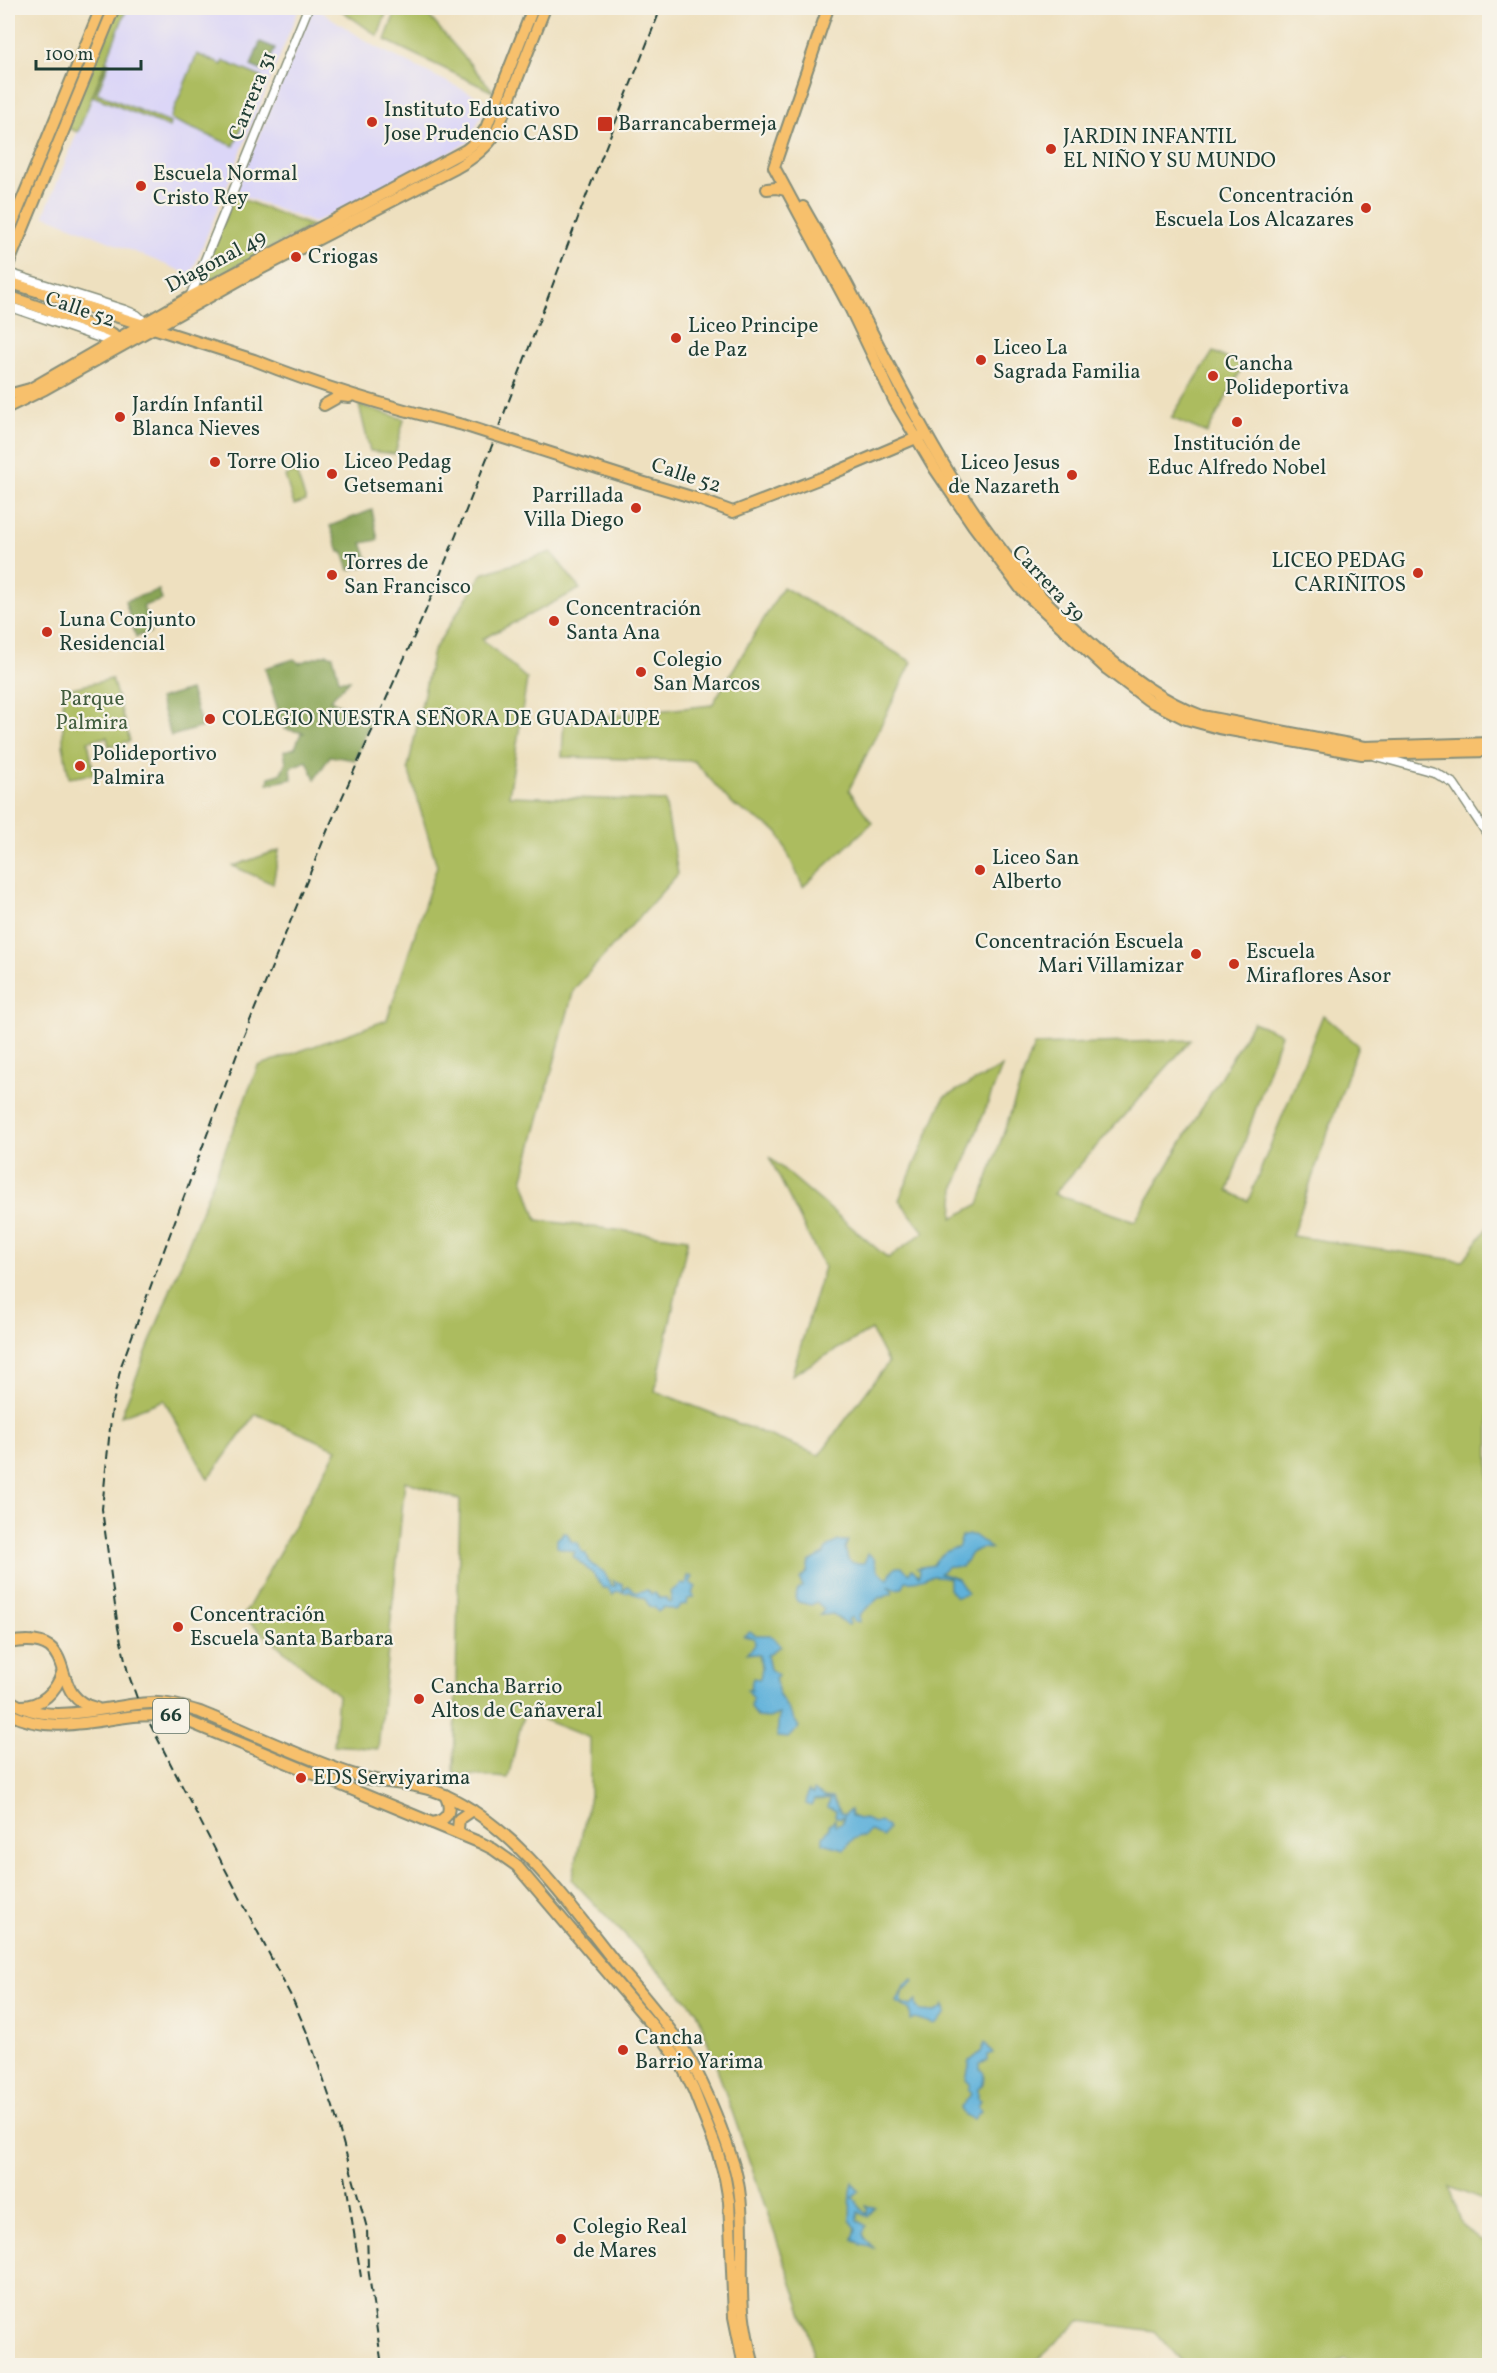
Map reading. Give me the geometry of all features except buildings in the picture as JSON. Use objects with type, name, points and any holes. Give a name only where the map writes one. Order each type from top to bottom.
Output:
[{"type":"main road","points":[[8,234],[101,8]]},
{"type":"main road","points":[[8,265],[114,8]]},
{"type":"main road","points":[[510,98],[500,91],[533,8]]},
{"type":"main road","name":"Diagonal 49","points":[[146,325],[463,164],[483,149],[493,138],[545,8]]},
{"type":"main road","points":[[775,163],[828,8]]},
{"type":"main road","points":[[506,77],[509,81],[517,82]]},
{"type":"main road","name":"Diagonal 49","points":[[117,342],[190,297],[466,150],[483,133],[500,91]]},
{"type":"main road","name":"Carrera 39","points":[[775,163],[786,190],[851,310],[878,368],[972,525],[1022,588],[1083,648],[1148,700],[1197,723],[1370,755],[1490,751]]},
{"type":"main road","name":"Carrera 39","points":[[775,163],[847,285],[920,437],[1028,583],[1126,673],[1153,694],[1177,707],[1202,716],[1365,747],[1490,743]]},
{"type":"main road","points":[[767,189],[786,190]]},
{"type":"main road","name":"Calle 52","points":[[8,282],[254,360],[285,373],[385,405],[415,411]]},
{"type":"main road","points":[[61,290],[71,302]]},
{"type":"main road","name":"Calle 52","points":[[8,296],[104,330],[117,342]]},
{"type":"main road","points":[[8,395],[30,389],[117,342]]},
{"type":"main road","points":[[8,407],[45,389],[117,342]]},
{"type":"main road","name":"Calle 52","points":[[254,360],[287,367],[415,411],[463,424],[733,512],[920,437]]},
{"type":"main road","points":[[324,405],[343,396],[385,405]]},
{"type":"main road","points":[[8,1643],[26,1641],[47,1646],[59,1656],[62,1674],[70,1690],[76,1697],[92,1707],[101,1709]]},
{"type":"main road","points":[[19,1706],[27,1706],[43,1700],[55,1689],[62,1674]]},
{"type":"main road","name":"66","points":[[8,1699],[19,1706],[55,1714],[149,1703],[178,1705],[347,1772],[374,1780],[426,1788],[445,1795],[472,1810],[501,1833],[531,1861],[667,2026],[697,2073],[736,2172],[741,2223],[743,2311],[754,2366]]},
{"type":"main road","name":"66","points":[[8,1713],[32,1724],[54,1726],[146,1714],[177,1717],[460,1834],[493,1849],[526,1875],[652,2025],[681,2064],[714,2140],[725,2178],[731,2232],[733,2308],[744,2366]]},
{"type":"main road","points":[[433,1823],[447,1815],[449,1805],[445,1795]]},
{"type":"main road","points":[[460,1834],[459,1819],[472,1810]]},
{"type":"street","name":"Carrera 31","points":[[190,297],[308,8]]},
{"type":"street","name":"Calle 52","points":[[8,273],[125,310],[146,325]]},
{"type":"street","name":"Calle 52","points":[[8,306],[117,342]]},
{"type":"street","points":[[1370,755],[1434,772],[1454,784],[1490,838]]},
{"type":"shaded area","points":[[127,8],[299,9],[191,275],[44,215]]},
{"type":"shaded area","name":"Instituto Educativo Jose Prudencio CASD","points":[[313,8],[372,45],[488,102],[469,142],[314,223],[235,193]]},
{"type":"green space","points":[[114,8],[127,8],[78,132],[65,127]]},
{"type":"green space","points":[[338,8],[388,8],[378,36]]},
{"type":"green space","points":[[397,8],[422,8],[495,93],[385,40]]},
{"type":"green space","points":[[260,42],[275,48],[265,72],[251,66]]},
{"type":"green space","points":[[197,54],[222,65],[223,61],[261,77],[234,146],[170,119]]},
{"type":"green space","points":[[107,62],[109,63],[97,93],[170,123],[169,127],[93,96]]},
{"type":"green space","points":[[234,196],[312,226],[195,288]]},
{"type":"green space","points":[[1213,352],[1243,366],[1207,433],[1171,418]]},
{"type":"green space","points":[[359,405],[404,419],[395,454],[370,451]]},
{"type":"green space","points":[[296,472],[306,501],[294,505],[285,476]]},
{"type":"green space","points":[[372,510],[378,540],[362,543],[370,565],[349,570],[343,552],[339,552],[330,526]]},
{"type":"green space","points":[[551,552],[580,589],[482,639],[527,679],[509,796],[665,801],[678,874],[574,989],[523,1178],[537,1220],[688,1239],[655,1391],[819,1455],[888,1363],[871,1330],[792,1375],[824,1267],[769,1157],[888,1258],[924,1232],[899,1200],[944,1097],[1002,1067],[955,1187],[953,1218],[979,1204],[1034,1045],[1191,1040],[1054,1194],[1135,1221],[1253,1022],[1281,1034],[1228,1191],[1248,1201],[1323,1015],[1358,1045],[1292,1236],[1463,1261],[1489,1225],[1489,2203],[1450,2187],[1462,2225],[1489,2247],[1489,2365],[1364,2366],[1344,2359],[1328,2366],[1185,2365],[1155,2331],[1080,2321],[1031,2365],[813,2365],[811,2338],[697,2011],[572,1880],[590,1796],[590,1738],[524,1712],[508,1778],[454,1774],[460,1500],[405,1481],[378,1749],[334,1745],[338,1695],[243,1617],[337,1449],[256,1414],[208,1479],[164,1400],[121,1416],[258,1066],[387,1020],[437,866],[408,768],[433,651],[482,574]]},
{"type":"green space","points":[[783,587],[912,662],[849,790],[872,823],[803,887],[778,832],[732,804],[694,761],[562,757],[564,721],[712,705]]},
{"type":"green space","points":[[159,590],[162,600],[143,606],[151,632],[136,637],[125,601]]},
{"type":"green space","points":[[327,654],[333,656],[339,680],[350,680],[330,700],[371,720],[355,760],[330,756],[315,779],[307,761],[291,767],[292,779],[268,784],[269,777],[280,774],[286,763],[284,751],[295,748],[301,733],[305,733],[284,729],[265,668],[294,659],[299,663]]},
{"type":"green space","name":"Parque Palmira","points":[[112,679],[130,741],[109,746],[107,737],[88,741],[94,774],[69,778],[63,745],[63,690]]},
{"type":"green space","points":[[190,690],[202,727],[171,736],[159,699]]},
{"type":"green space","points":[[279,850],[273,884],[233,866]]},
{"type":"water","points":[[567,1533],[571,1541],[578,1543],[591,1564],[604,1572],[611,1586],[616,1586],[612,1580],[623,1584],[623,1591],[628,1586],[636,1592],[647,1590],[651,1594],[655,1593],[659,1598],[666,1598],[669,1603],[672,1602],[670,1592],[682,1584],[686,1585],[688,1576],[693,1577],[690,1583],[696,1587],[692,1593],[694,1597],[688,1599],[687,1604],[681,1605],[676,1610],[664,1607],[658,1612],[654,1607],[650,1607],[645,1599],[630,1591],[626,1593],[616,1591],[613,1595],[607,1588],[603,1588],[593,1574],[573,1556],[575,1552],[557,1547],[557,1539]]},
{"type":"water","points":[[973,1535],[992,1549],[981,1548],[971,1553],[962,1567],[948,1566],[940,1573],[958,1579],[968,1594],[956,1597],[949,1589],[949,1578],[941,1576],[906,1581],[902,1588],[894,1589],[888,1586],[893,1593],[880,1597],[859,1615],[860,1622],[853,1621],[852,1617],[848,1619],[850,1624],[847,1625],[833,1614],[820,1615],[824,1610],[817,1602],[811,1605],[798,1602],[795,1598],[802,1587],[800,1579],[807,1572],[809,1562],[824,1554],[826,1549],[838,1541],[848,1541],[845,1548],[848,1559],[853,1563],[864,1563],[868,1553],[875,1560],[878,1571],[888,1579],[896,1567],[902,1567],[909,1573],[912,1569],[919,1576],[920,1570],[917,1568],[933,1565],[943,1553],[958,1548],[962,1537]]},
{"type":"water","points":[[750,1632],[756,1635],[770,1635],[781,1646],[767,1655],[770,1669],[778,1675],[775,1678],[779,1695],[799,1727],[788,1738],[777,1737],[779,1714],[769,1718],[757,1717],[751,1707],[753,1698],[747,1690],[752,1690],[750,1688],[753,1678],[760,1679],[762,1667],[759,1655],[747,1653],[755,1644],[754,1638],[744,1636]]},
{"type":"water","points":[[814,1790],[824,1797],[832,1798],[841,1813],[845,1814],[850,1810],[851,1816],[859,1819],[863,1818],[874,1823],[880,1821],[888,1828],[883,1837],[869,1830],[864,1837],[853,1839],[844,1849],[823,1843],[823,1836],[829,1829],[829,1825],[835,1819],[835,1825],[842,1823],[844,1816],[840,1818],[835,1816],[836,1811],[828,1807],[830,1799],[814,1800],[811,1806],[806,1804],[808,1791],[813,1794]]},
{"type":"water","points":[[913,1979],[914,1981],[902,1992],[902,2003],[911,2006],[916,2000],[916,2006],[920,2011],[935,2012],[943,2008],[944,2003],[946,2013],[935,2024],[915,2018],[911,2020],[910,2010],[897,2002],[904,1986]]},
{"type":"water","points":[[985,2043],[993,2053],[987,2055],[987,2061],[980,2064],[980,2069],[984,2073],[983,2085],[978,2089],[978,2098],[981,2100],[978,2107],[981,2111],[974,2119],[964,2115],[960,2109],[971,2094],[968,2090],[970,2084],[966,2080],[970,2061],[981,2052]]},
{"type":"water","points":[[853,2182],[858,2190],[853,2197],[863,2211],[867,2214],[866,2206],[875,2207],[868,2217],[858,2212],[858,2220],[866,2226],[863,2233],[865,2239],[874,2248],[861,2245],[853,2239],[856,2228],[850,2220]]},
{"type":"railway","points":[[137,1698],[128,1673],[118,1628],[102,1509],[112,1408],[121,1366],[243,1038],[328,829],[426,610],[661,8]]},
{"type":"railway","points":[[150,1724],[293,2000],[308,2035],[333,2107],[367,2228],[368,2268],[382,2366]]},
{"type":"railway","points":[[345,2176],[361,2277]]},
{"type":"place","name":"Instituto Educativo Jose Prudencio CASD","points":[[372,122]]},
{"type":"place","name":"Barrancabermeja","points":[[605,124]]},
{"type":"place","name":"JARDIN INFANTIL EL NIÑO Y SU MUNDO","points":[[1051,149]]},
{"type":"place","name":"Escuela Normal Cristo Rey","points":[[141,186]]},
{"type":"place","name":"Concentración Escuela Los Alcazares","points":[[1366,208]]},
{"type":"place","name":"Criogas","points":[[296,257]]},
{"type":"place","name":"Liceo Principe de Paz","points":[[676,338]]},
{"type":"place","name":"Liceo La Sagrada Familia","points":[[981,360]]},
{"type":"place","name":"Cancha Polideportiva","points":[[1213,376]]},
{"type":"place","name":"Jardín Infantil Blanca Nieves","points":[[120,417]]},
{"type":"place","name":"Institución de Educ Alfredo Nobel","points":[[1237,422]]},
{"type":"place","name":"Torre Olio","points":[[215,462]]},
{"type":"place","name":"Liceo Pedag Getsemani","points":[[332,474]]},
{"type":"place","name":"Liceo Jesus de Nazareth","points":[[1072,475]]},
{"type":"place","name":"Parrillada Villa Diego","points":[[636,508]]},
{"type":"place","name":"LICEO PEDAG CARIÑITOS","points":[[1418,573]]},
{"type":"place","name":"Torres de San Francisco","points":[[332,575]]},
{"type":"place","name":"Concentración Santa Ana","points":[[554,621]]},
{"type":"place","name":"Luna Conjunto Residencial","points":[[47,632]]},
{"type":"place","name":"Colegio San Marcos","points":[[641,672]]},
{"type":"place","name":"COLEGIO NUESTRA SEÑORA DE GUADALUPE","points":[[210,719]]},
{"type":"place","name":"Polideportivo Palmira","points":[[80,766]]},
{"type":"place","name":"Liceo San Alberto","points":[[980,870]]},
{"type":"place","name":"Concentración Escuela Mari Villamizar","points":[[1196,954]]},
{"type":"place","name":"Escuela Miraflores Asor","points":[[1234,964]]},
{"type":"place","name":"Concentración Escuela Santa Barbara","points":[[178,1627]]},
{"type":"place","name":"Cancha Barrio Altos de Cañaveral","points":[[419,1699]]},
{"type":"place","name":"EDS Serviyarima","points":[[301,1778]]},
{"type":"place","name":"Cancha Barrio Yarima","points":[[623,2050]]},
{"type":"place","name":"Colegio Real de Mares","points":[[561,2239]]}]
